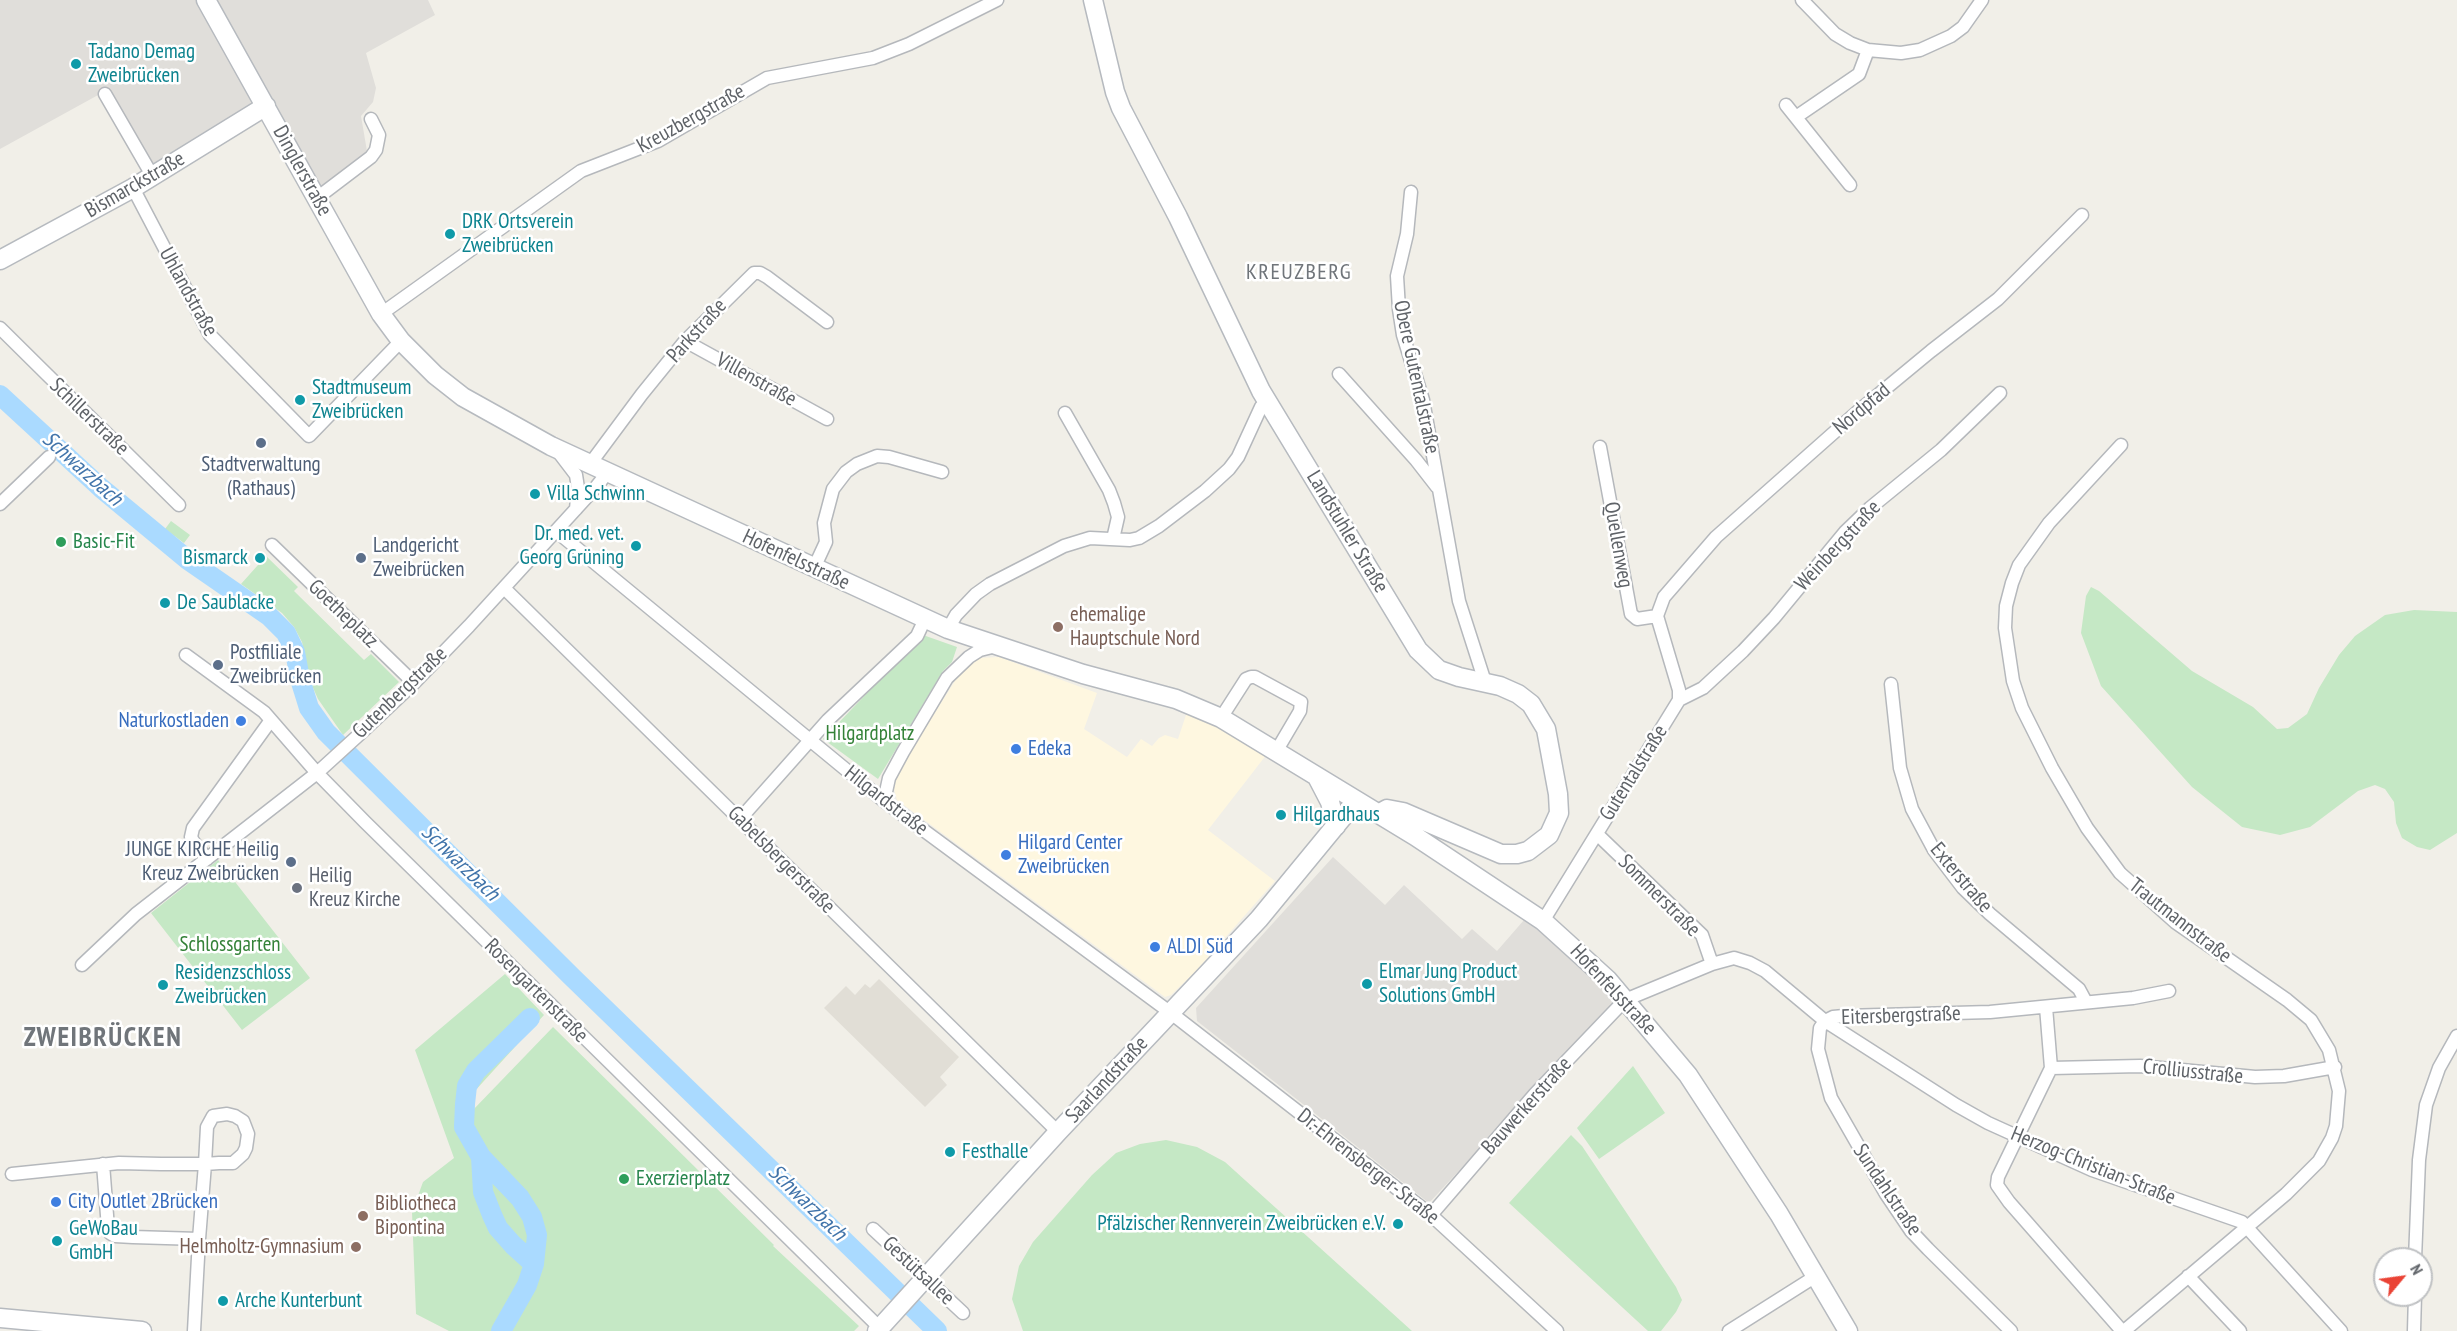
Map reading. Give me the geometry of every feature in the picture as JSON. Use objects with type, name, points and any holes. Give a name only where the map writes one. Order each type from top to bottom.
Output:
[{"type":"main road","name":"Dinglerstraße","points":[[206,0],[381,314],[401,341]]},
{"type":"main road","name":"Landstuhler Straße","points":[[1093,0],[1114,92],[1178,217],[1267,401],[1418,650],[1439,670],[1506,688],[1525,699],[1539,715],[1546,729],[1560,807],[1557,821],[1549,835],[1528,851],[1501,854],[1403,812],[1387,809],[1378,814]]},
{"type":"main road","name":"Bismarckstraße","points":[[0,260],[153,177],[266,106]]},
{"type":"main road","name":"Hofenfelsstraße","points":[[401,341],[418,360],[463,397],[551,446],[814,568],[948,629],[1083,674],[1176,699],[1221,718],[1277,750],[1543,921],[1582,955],[1675,1058],[1712,1108],[1848,1331]]},
{"type":"main road","points":[[1316,776],[1330,802],[1335,826]]},
{"type":"main road","name":"Saarlandstraße","points":[[880,1330],[1058,1132],[1266,911],[1356,801]]},
{"type":"main road","points":[[0,1318],[142,1331]]},
{"type":"street","name":"Kreuzbergstraße","points":[[381,314],[581,171],[658,141],[767,78],[873,58],[909,44],[997,0]]},
{"type":"street","points":[[1802,0],[1835,34],[1868,50],[1901,53],[1920,50],[1936,44],[1963,27],[1982,0]]},
{"type":"street","points":[[1796,117],[1859,74],[1868,50]]},
{"type":"street","points":[[105,94],[153,177]]},
{"type":"street","points":[[1786,105],[1850,185]]},
{"type":"street","points":[[317,198],[371,158],[376,150],[379,135],[371,118]]},
{"type":"street","name":"Uhlandstraße","points":[[133,188],[210,335],[309,436],[401,341]]},
{"type":"street","name":"Obere Gutentalstraße","points":[[1412,192],[1407,234],[1397,276],[1399,309],[1403,335],[1424,400],[1459,601],[1485,682]]},
{"type":"street","name":"Nordpfad","points":[[1657,616],[1664,597],[1716,537],[1856,413],[1930,351],[1993,303],[2082,215]]},
{"type":"street","name":"Parkstraße","points":[[590,464],[685,341],[754,273],[767,277],[827,322]]},
{"type":"street","name":"Schillerstraße","points":[[0,328],[179,505]]},
{"type":"street","name":"Villenstraße","points":[[685,341],[827,419]]},
{"type":"street","name":"Obere Gutentalstraße","points":[[1339,374],[1416,460],[1440,491]]},
{"type":"street","name":"Weinbergstraße","points":[[1679,700],[1703,688],[1724,668],[1774,618],[1845,532],[1870,508],[1941,450],[2000,393]]},
{"type":"street","points":[[948,629],[964,604],[990,584],[1077,541],[1090,538],[1131,540],[1147,534],[1218,480],[1238,457],[1257,415],[1267,401]]},
{"type":"street","points":[[1065,413],[1109,490],[1118,517],[1113,539]]},
{"type":"street","name":"Trautmannstraße","points":[[2121,445],[2049,523],[2019,565],[2012,583],[2006,606],[2005,628],[2013,681],[2022,708],[2052,768],[2087,828],[2120,873],[2175,922],[2302,1012],[2321,1035],[2335,1067],[2339,1091],[2339,1112],[2332,1138],[2327,1149],[2305,1177],[2123,1331]]},
{"type":"street","points":[[551,446],[565,459],[576,475],[578,488],[576,509]]},
{"type":"street","name":"Quellenweg","points":[[1600,447],[1631,614],[1638,619],[1657,616]]},
{"type":"street","points":[[814,568],[826,542],[824,523],[833,489],[846,472],[857,464],[877,456],[942,472]]},
{"type":"street","points":[[0,504],[49,457]]},
{"type":"street","name":"Gutenbergstraße","points":[[82,965],[136,914],[317,773],[414,683],[504,588],[608,472]]},
{"type":"street","name":"Hilgardstraße","points":[[556,531],[884,801],[1171,1013]]},
{"type":"street","name":"Goetheplatz","points":[[272,545],[414,683]]},
{"type":"street","name":"Gabelsbergerstraße","points":[[504,588],[1058,1132]]},
{"type":"street","name":"Gutentalstraße","points":[[1543,921],[1679,700],[1679,690],[1657,616]]},
{"type":"street","points":[[740,819],[810,740],[917,636],[925,619]]},
{"type":"street","points":[[884,801],[890,778],[903,752],[947,678],[969,657],[980,650],[996,646]]},
{"type":"street","name":"Rosengartenstraße","points":[[186,655],[271,720],[317,773],[880,1330]]},
{"type":"street","points":[[1221,718],[1246,679],[1255,676],[1300,702],[1300,711],[1277,750]]},
{"type":"street","name":"Exterstraße","points":[[1891,684],[1900,768],[1912,808],[1934,850],[1963,888],[1990,914],[2079,989],[2086,1002]]},
{"type":"street","points":[[207,859],[191,837],[193,828],[271,720]]},
{"type":"street","name":"Sommerstraße","points":[[1597,834],[1702,935],[1712,964]]},
{"type":"street","name":"Eitersbergstraße","points":[[1625,1000],[1712,964],[1734,958],[1765,971],[1825,1021],[1833,1017],[1844,1016],[1955,1015],[2140,997],[2169,991]]},
{"type":"street","name":"Bauwerkerstraße","points":[[1431,1215],[1535,1094],[1625,1000]]},
{"type":"street","points":[[2046,1007],[2051,1068],[1998,1178],[1997,1185],[2009,1202],[2123,1331]]},
{"type":"street","name":"Dr.-Ehrensberger-Straße","points":[[1171,1013],[1431,1215],[1557,1331]]},
{"type":"street","name":"Herzog-Christian-Straße","points":[[1825,1021],[1956,1105],[2018,1138],[2111,1178],[2235,1219],[2248,1226],[2341,1331]]},
{"type":"street","name":"Sundahlstraße","points":[[1825,1021],[1820,1028],[1818,1048],[1831,1098],[1886,1194],[1911,1231],[2011,1331]]},
{"type":"street","points":[[2415,1247],[2419,1160],[2426,1105],[2439,1068],[2457,1036]]},
{"type":"street","name":"Crolliusstraße","points":[[2051,1068],[2140,1066],[2255,1077],[2284,1076],[2335,1067]]},
{"type":"street","points":[[12,1174],[103,1164],[205,1164],[233,1163],[243,1154],[248,1134],[243,1121],[227,1114],[213,1116],[209,1120],[205,1164],[194,1331]]},
{"type":"street","points":[[103,1164],[110,1233],[115,1236],[133,1238],[200,1239]]},
{"type":"street","name":"Gestütsallee","points":[[873,1229],[923,1281],[963,1313]]},
{"type":"street","points":[[1729,1331],[1816,1276]]},
{"type":"street","points":[[2188,1276],[2240,1331]]},
{"type":"street","points":[[2414,1331],[2415,1307]]},
{"type":"shaded area","name":"Tadano Demag Zweibrücken","points":[[0,0],[428,0],[435,15],[366,53],[376,88],[373,102],[361,116],[368,157],[322,193],[268,93],[154,167],[109,89],[0,149]]},
{"type":"shaded area","points":[[999,657],[1097,693],[1084,729],[1127,757],[1141,739],[1152,746],[1165,735],[1178,739],[1187,712],[1225,728],[1267,754],[1208,830],[1275,881],[1195,972],[1171,995],[1165,997],[897,800],[894,789],[896,774],[960,673],[979,658]]},
{"type":"shaded area","points":[[1333,857],[1385,905],[1404,885],[1462,939],[1472,929],[1497,951],[1524,920],[1544,933],[1616,1001],[1429,1203],[1197,1021],[1196,1008]]},
{"type":"shaded area","points":[[879,979],[959,1057],[940,1077],[947,1085],[925,1107],[824,1008],[846,986],[855,995],[865,984],[870,988]]},
{"type":"green space","points":[[171,521],[190,535],[184,543],[165,529]]},
{"type":"green space","points":[[266,556],[298,587],[294,591],[364,660],[371,654],[399,682],[343,735],[318,699],[310,681],[302,642],[294,627],[282,613],[241,584]]},
{"type":"green space","points":[[2091,587],[2099,591],[2192,671],[2253,707],[2277,729],[2288,728],[2307,714],[2319,688],[2339,655],[2355,636],[2385,615],[2414,610],[2457,612],[2457,833],[2430,850],[2417,847],[2402,838],[2396,823],[2394,802],[2385,789],[2375,785],[2358,791],[2310,827],[2280,835],[2242,827],[2192,787],[2101,686],[2081,633],[2086,596]]},
{"type":"green space","name":"Hilgardplatz","points":[[923,635],[957,647],[952,662],[943,671],[878,779],[823,739]]},
{"type":"green space","name":"Schlossgarten","points":[[218,860],[310,978],[242,1030],[151,913]]},
{"type":"green space","points":[[505,974],[544,1015],[473,1093],[472,1111],[553,1027],[773,1246],[859,1326],[854,1331],[449,1331],[416,1314],[412,1212],[423,1182],[454,1158],[415,1050]]},
{"type":"green space","points":[[1633,1066],[1665,1113],[1599,1159],[1577,1128]]},
{"type":"green space","points":[[1571,1135],[1582,1146],[1676,1287],[1682,1300],[1661,1331],[1648,1331],[1509,1203]]},
{"type":"green space","points":[[1166,1140],[1197,1147],[1225,1162],[1412,1331],[1023,1331],[1012,1299],[1019,1266],[1033,1242],[1092,1175],[1116,1153],[1140,1144]]},
{"type":"waterway","name":"Schwarzbach","points":[[0,395],[101,488],[188,560],[269,616],[286,633],[295,652],[309,708],[326,732],[572,977],[937,1331]]},
{"type":"waterway","points":[[501,1331],[527,1285],[534,1264],[498,1228],[492,1215],[483,1192],[481,1157],[464,1127],[465,1104],[467,1086],[476,1071],[530,1018]]},
{"type":"waterway","points":[[481,1157],[520,1198],[532,1217],[537,1235],[534,1264]]},
{"type":"place","name":"Tadano Demag Zweibrücken","points":[[76,64]]},
{"type":"place","name":"DRK Ortsverein Zweibrücken","points":[[450,234]]},
{"type":"place","name":"Stadtmuseum Zweibrücken","points":[[300,400]]},
{"type":"place","name":"Stadtverwaltung (Rathaus)","points":[[261,443]]},
{"type":"place","name":"Villa Schwinn","points":[[535,494]]},
{"type":"place","name":"Basic-Fit","points":[[61,542]]},
{"type":"place","name":"Dr. med. vet. Georg Grüning","points":[[636,546]]},
{"type":"place","name":"Bismarck","points":[[260,558]]},
{"type":"place","name":"Landgericht Zweibrücken","points":[[361,558]]},
{"type":"place","name":"De Saublacke","points":[[165,603]]},
{"type":"place","name":"ehemalige Hauptschule Nord","points":[[1058,627]]},
{"type":"place","name":"Postfiliale Zweibrücken","points":[[218,665]]},
{"type":"place","name":"Naturkostladen","points":[[241,721]]},
{"type":"place","name":"Edeka","points":[[1016,749]]},
{"type":"place","name":"Hilgardhaus","points":[[1281,815]]},
{"type":"place","name":"Hilgard Center Zweibrücken","points":[[1006,855]]},
{"type":"place","name":"JUNGE KIRCHE Heilig Kreuz Zweibrücken","points":[[291,862]]},
{"type":"place","name":"Heilig Kreuz Kirche","points":[[297,888]]},
{"type":"place","name":"ALDI Süd","points":[[1155,947]]},
{"type":"place","name":"Elmar Jung Product Solutions GmbH","points":[[1367,984]]},
{"type":"place","name":"Residenzschloss Zweibrücken","points":[[163,985]]},
{"type":"place","name":"Festhalle","points":[[950,1152]]},
{"type":"place","name":"Exerzierplatz","points":[[624,1179]]},
{"type":"place","name":"City Outlet 2Brücken","points":[[56,1202]]},
{"type":"place","name":"Bibliotheca Bipontina","points":[[363,1216]]},
{"type":"place","name":"Pfälzischer Rennverein Zweibrücken e.V.","points":[[1398,1224]]},
{"type":"place","name":"GeWoBau GmbH","points":[[57,1241]]},
{"type":"place","name":"Helmholtz-Gymnasium","points":[[356,1247]]},
{"type":"place","name":"Arche Kunterbunt","points":[[223,1301]]},
{"type":"district","name":"KREUZBERG","points":[[1299,273]]},
{"type":"district","name":"ZWEIBRÜCKEN","points":[[103,1038]]}]
